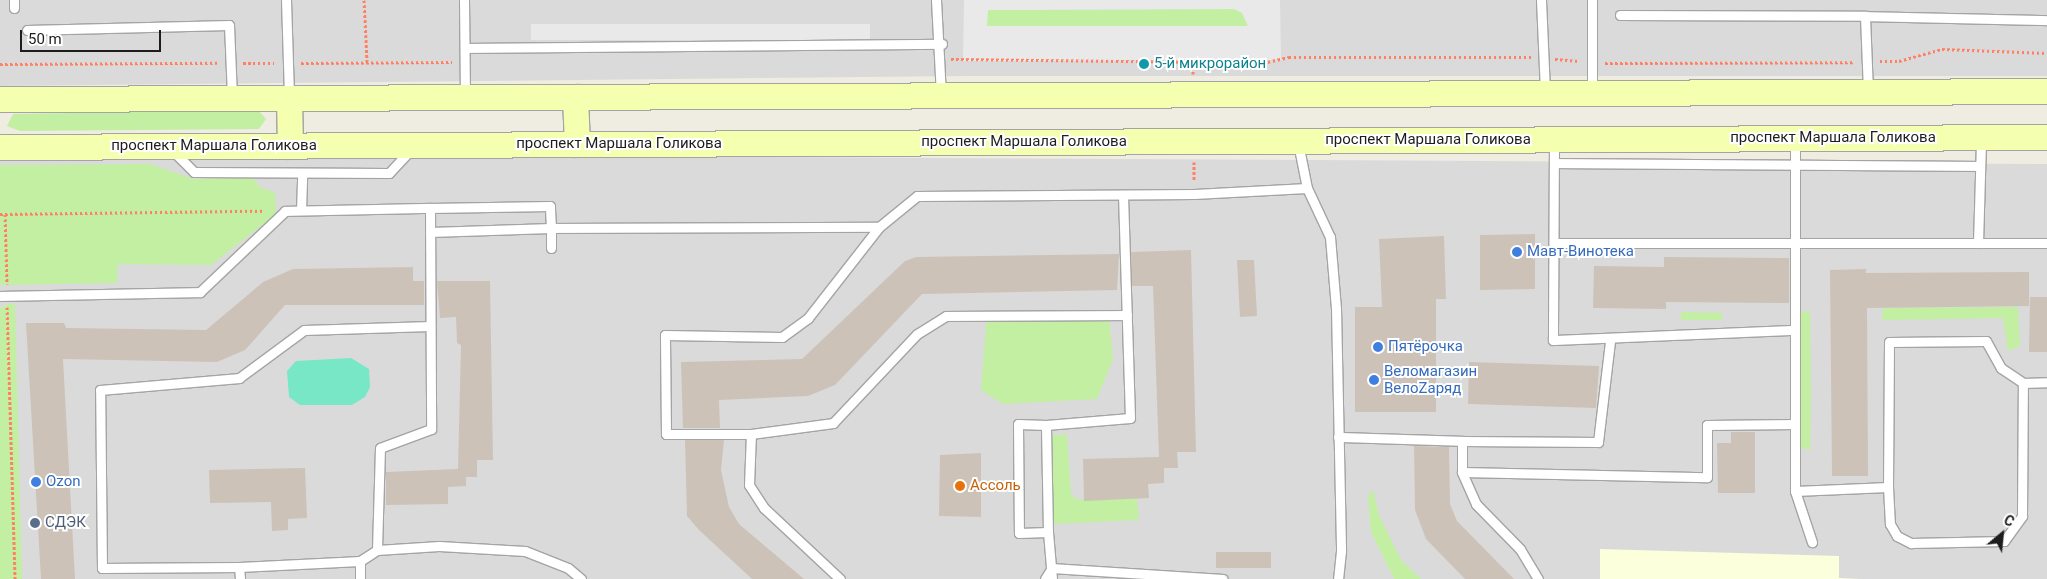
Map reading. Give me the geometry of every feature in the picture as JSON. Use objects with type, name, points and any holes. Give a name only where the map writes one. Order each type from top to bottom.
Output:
[{"type":"main road","points":[[0,99],[2047,91]]},
{"type":"main road","points":[[575,97],[577,144]]},
{"type":"main road","points":[[289,98],[290,146]]},
{"type":"main road","name":"проспект Маршала Голикова","points":[[0,147],[1298,141],[1554,151],[1794,150],[1981,138],[2047,137]]},
{"type":"lane","points":[[286,0],[289,98]]},
{"type":"lane","points":[[464,0],[466,48],[465,97]]},
{"type":"lane","points":[[936,0],[942,44],[941,95]]},
{"type":"lane","points":[[1542,0],[1545,93]]},
{"type":"lane","points":[[1592,0],[1592,92]]},
{"type":"lane","points":[[1620,15],[1865,16],[2047,20]]},
{"type":"lane","points":[[1865,16],[1868,91]]},
{"type":"lane","points":[[27,30],[229,25],[232,98]]},
{"type":"lane","points":[[466,48],[942,44]]},
{"type":"lane","points":[[1978,243],[1981,138]]},
{"type":"lane","points":[[1298,141],[1307,188],[1330,236],[1338,437],[1338,579]]},
{"type":"lane","points":[[168,146],[194,172],[389,174],[415,145]]},
{"type":"lane","points":[[1812,542],[1795,491],[1792,330],[1795,245],[1794,150],[1980,166]]},
{"type":"lane","points":[[1554,151],[1553,340],[1610,341],[1792,330]]},
{"type":"lane","points":[[302,173],[302,210]]},
{"type":"lane","points":[[1127,315],[946,316],[917,334],[832,423],[751,434],[666,434],[665,335],[782,337],[808,318],[878,227],[917,196],[1123,195],[1307,188]]},
{"type":"lane","points":[[1048,532],[1019,533],[1018,424],[1046,425],[1130,418],[1123,195]]},
{"type":"lane","points":[[3,296],[200,292],[284,211],[550,206],[550,248]]},
{"type":"lane","points":[[377,550],[380,448],[431,429],[430,208]]},
{"type":"lane","points":[[430,232],[551,228],[878,227]]},
{"type":"lane","points":[[1554,243],[1795,245],[2047,243]]},
{"type":"lane","points":[[430,326],[304,330],[239,378],[100,390],[102,568],[239,568],[360,561],[377,550],[439,546],[525,551],[568,568],[581,579]]},
{"type":"lane","points":[[1338,437],[1462,441],[1598,442],[1610,341]]},
{"type":"lane","points":[[2023,383],[2022,516],[2004,541],[1912,543],[1897,536],[1890,524],[1888,487],[1889,342],[1986,342],[2001,368],[2023,383],[2047,382]]},
{"type":"lane","points":[[1462,472],[1707,477],[1708,425],[1795,424]]},
{"type":"lane","points":[[1046,425],[1048,532],[1052,579]]},
{"type":"lane","points":[[751,434],[750,486],[764,508],[840,579]]},
{"type":"lane","points":[[1462,441],[1462,472],[1476,504],[1520,549],[1538,579]]},
{"type":"lane","points":[[1795,491],[1888,487]]},
{"type":"lane","points":[[360,561],[360,579]]},
{"type":"lane","points":[[239,568],[240,579]]},
{"type":"lane","points":[[1045,579],[1052,568]]},
{"type":"lane","points":[[1052,568],[1223,579]]},
{"type":"path","points":[[364,0],[367,62]]},
{"type":"path","points":[[941,59],[1263,63],[1289,58],[1544,57],[1592,63],[1867,62],[1899,61],[1942,49],[2047,53]]},
{"type":"path","points":[[0,214],[284,211]]},
{"type":"path","points":[[5,214],[3,296],[15,579]]},
{"type":"shaded area","points":[[0,0],[2047,0],[2047,76],[967,76],[0,86]]},
{"type":"shaded area","points":[[964,0],[1280,0],[1281,60],[963,61]],"holes":[[[1234,9],[1242,13],[1248,26],[987,26],[988,10]]]},
{"type":"shaded area","points":[[531,24],[870,24],[870,40],[531,40]]},
{"type":"shaded area","points":[[0,153],[2047,164],[2047,579],[0,579]]},
{"type":"shaded area","points":[[1600,549],[1839,556],[1839,578],[1860,579],[1600,579]]},
{"type":"green space","points":[[1234,9],[1242,12],[1248,26],[987,26],[987,10]]},
{"type":"green space","points":[[258,110],[266,119],[259,129],[20,131],[7,126],[13,114]]},
{"type":"green space","points":[[150,164],[194,179],[252,177],[261,188],[275,192],[276,214],[211,265],[118,264],[117,283],[0,285],[0,165]]},
{"type":"green space","points":[[7,304],[15,304],[22,579],[0,579],[0,309]]},
{"type":"green space","points":[[2018,307],[2020,346],[2008,351],[2003,318],[1882,320],[1883,308]]},
{"type":"green space","points":[[1810,311],[1810,450],[1796,447],[1801,312]]},
{"type":"green space","points":[[1681,312],[1722,313],[1722,320],[1681,320]]},
{"type":"green space","points":[[987,313],[1109,317],[1113,359],[1097,399],[1003,404],[981,390]]},
{"type":"green space","points":[[351,358],[369,369],[370,387],[365,397],[352,405],[300,405],[289,397],[287,371],[296,361]]},
{"type":"green space","points":[[1067,434],[1071,494],[1076,499],[1137,498],[1139,520],[1051,524],[1047,436]]},
{"type":"green space","points":[[1373,490],[1379,515],[1401,560],[1421,579],[1394,579],[1371,532],[1368,496]]},
{"type":"building","points":[[1535,234],[1535,289],[1480,290],[1480,235]]},
{"type":"building","points":[[1444,236],[1446,299],[1436,299],[1436,412],[1355,412],[1355,307],[1382,307],[1379,239]]},
{"type":"building","points":[[1191,250],[1196,452],[1177,452],[1178,468],[1164,468],[1164,483],[1148,484],[1149,498],[1084,501],[1083,459],[1159,457],[1153,286],[1132,286],[1131,252]]},
{"type":"building","points":[[1119,254],[1117,290],[922,294],[835,385],[808,396],[719,400],[720,428],[683,428],[681,362],[802,359],[905,261],[916,257]]},
{"type":"building","points":[[1664,257],[1789,258],[1789,303],[1666,302],[1666,309],[1593,308],[1594,266],[1664,267]]},
{"type":"building","points":[[1237,260],[1254,260],[1257,316],[1240,317]]},
{"type":"building","points":[[413,267],[413,281],[424,281],[424,305],[285,305],[245,350],[217,362],[63,359],[75,579],[41,579],[26,323],[64,323],[66,328],[206,330],[263,282],[293,269]]},
{"type":"building","points":[[1866,269],[1866,273],[2029,272],[2029,306],[1867,308],[1868,476],[1832,476],[1830,270]]},
{"type":"building","points":[[437,281],[490,281],[493,460],[477,460],[477,477],[466,477],[466,486],[448,487],[448,504],[386,505],[386,472],[458,469],[461,345],[457,343],[456,317],[440,318]]},
{"type":"building","points":[[2030,297],[2047,297],[2047,352],[2029,352]]},
{"type":"building","points":[[1469,362],[1599,366],[1596,408],[1468,404]]},
{"type":"building","points":[[1731,432],[1755,432],[1755,493],[1718,493],[1717,443],[1731,443]]},
{"type":"building","points":[[685,440],[724,440],[721,470],[729,507],[739,524],[804,579],[752,579],[699,530],[687,516]]},
{"type":"building","points":[[1414,446],[1449,447],[1450,504],[1457,521],[1514,579],[1465,579],[1426,539],[1415,510]]},
{"type":"building","name":"Ассоль","points":[[981,453],[981,517],[939,516],[940,455]]},
{"type":"building","points":[[305,468],[307,518],[288,519],[288,530],[272,531],[271,502],[210,503],[209,470]]},
{"type":"building","points":[[1216,552],[1271,552],[1271,568],[1216,568]]},
{"type":"place","name":"5-й микрорайон","points":[[1144,64]]},
{"type":"place","name":"Мавт-Винотека","points":[[1517,252]]},
{"type":"place","name":"Пятёрочка","points":[[1378,347]]},
{"type":"place","name":"Веломагазин ВелоZаряд","points":[[1374,380]]},
{"type":"place","name":"Ozon","points":[[36,482]]},
{"type":"place","name":"Ассоль","points":[[960,486]]},
{"type":"place","name":"СДЭК","points":[[35,523]]}]
